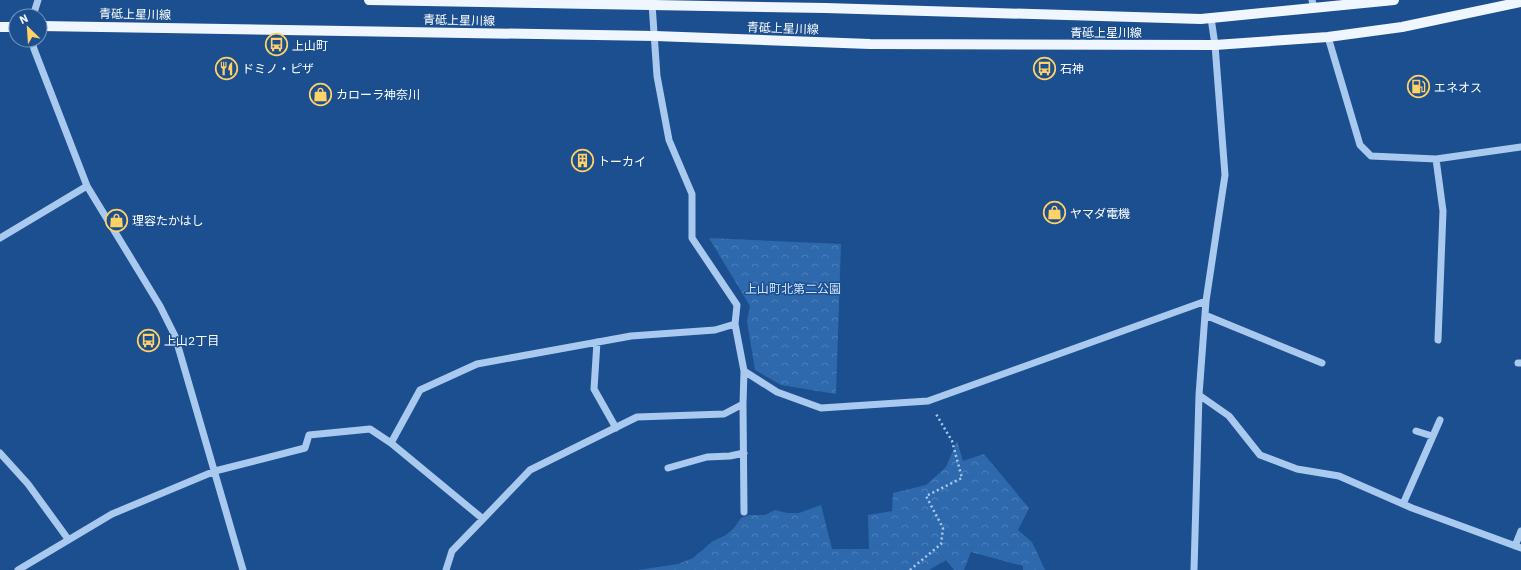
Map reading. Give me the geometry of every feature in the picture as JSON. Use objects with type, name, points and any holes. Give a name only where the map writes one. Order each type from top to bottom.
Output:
[{"type":"main road","name":"青砥上星川線","points":[[369,0],[652,4],[855,4],[1185,19],[1211,18],[1313,4],[1394,0]]},
{"type":"main road","name":"青砥上星川線","points":[[48,26],[655,36],[870,44],[1215,45],[1328,37],[1402,27],[1521,2]]},
{"type":"street","points":[[652,4],[657,76],[669,140],[692,194],[692,238],[737,305],[735,324],[744,371],[744,512]]},
{"type":"street","points":[[1194,570],[1199,395],[1206,301],[1225,175],[1215,45],[1211,18]]},
{"type":"street","points":[[1328,37],[1360,145],[1371,156],[1436,159],[1521,147]]},
{"type":"street","points":[[34,48],[87,186],[160,306],[176,336],[243,570]]},
{"type":"street","points":[[1436,159],[1443,211],[1438,340]]},
{"type":"street","points":[[0,238],[87,186]]},
{"type":"street","points":[[744,371],[777,392],[820,408],[928,401],[1206,301]]},
{"type":"street","points":[[1205,315],[1322,363]]},
{"type":"street","points":[[392,443],[420,390],[477,364],[631,336],[715,330],[735,324]]},
{"type":"street","points":[[596,342],[594,389],[616,428]]},
{"type":"street","points":[[1199,395],[1229,416],[1260,455],[1297,469],[1339,476],[1403,504],[1518,547],[1521,531]]},
{"type":"street","points":[[446,570],[452,551],[530,470],[637,417],[724,414],[743,404]]},
{"type":"street","points":[[1403,504],[1440,420]]},
{"type":"street","points":[[18,570],[112,514],[215,471],[305,448],[309,435],[370,429],[392,443],[483,519]]},
{"type":"street","points":[[1416,431],[1432,436]]},
{"type":"street","points":[[0,453],[28,484],[68,539]]},
{"type":"street","points":[[668,468],[707,458],[744,453]]},
{"type":"path","points":[[910,570],[941,544],[943,528],[926,496],[962,478],[952,441],[928,401]]},
{"type":"green space","name":"上山町北第二公園","points":[[709,238],[841,244],[836,394],[781,385],[755,370],[747,321],[750,306]]},
{"type":"green space","points":[[957,441],[963,461],[984,454],[1029,508],[1018,530],[1032,542],[1045,570],[1023,570],[1023,566],[971,552],[964,570],[954,570],[946,560],[929,570],[638,570],[678,564],[693,558],[713,541],[726,535],[734,528],[741,518],[749,515],[765,515],[775,510],[787,513],[799,513],[821,505],[832,549],[869,549],[868,515],[892,511],[893,493],[926,485],[946,467]]},
{"type":"place","name":"上山町","points":[[277,45]]},
{"type":"place","name":"ドミノ・ピザ","points":[[227,68]]},
{"type":"place","name":"石神","points":[[1045,68]]},
{"type":"place","name":"エネオス","points":[[1418,87]]},
{"type":"place","name":"カローラ神奈川","points":[[321,94]]},
{"type":"place","name":"トーカイ","points":[[583,161]]},
{"type":"place","name":"ヤマダ電機","points":[[1054,213]]},
{"type":"place","name":"理容たかはし","points":[[117,220]]},
{"type":"place","name":"上山2丁目","points":[[148,340]]}]
